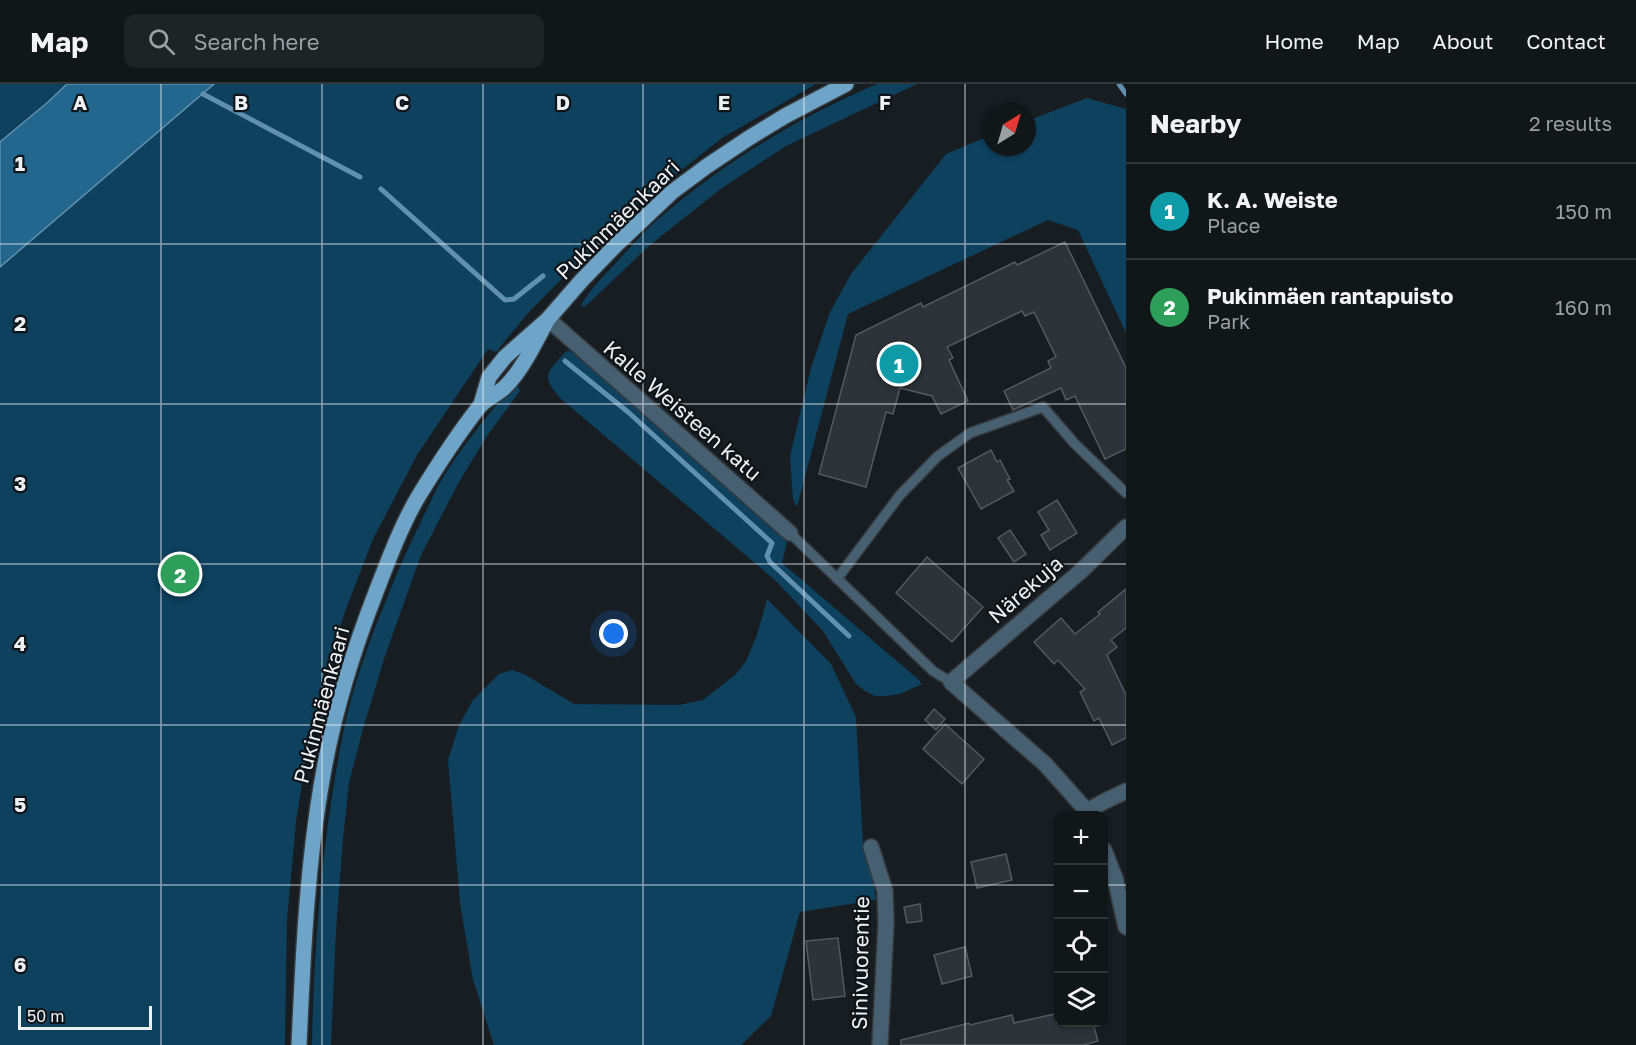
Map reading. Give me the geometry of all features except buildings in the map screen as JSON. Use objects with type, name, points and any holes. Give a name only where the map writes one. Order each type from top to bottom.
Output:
[{"type":"main road","name":"Pukinmäenkaari","points":[[299,1045],[308,888],[323,774],[352,657],[389,558],[417,499],[461,431],[482,404],[489,377],[505,357],[548,319],[606,254],[672,192],[707,166],[767,127],[846,84]]},
{"type":"street","name":"Kalle Weisteen katu","points":[[548,319],[790,533]]},
{"type":"street","name":"Närekuja","points":[[951,682],[1081,571],[1126,527]]},
{"type":"street","points":[[951,682],[1045,764],[1086,811]]},
{"type":"street","points":[[1091,811],[1126,791]]},
{"type":"street","name":"Sinivuorentie","points":[[871,847],[885,891],[886,923],[880,1045]]},
{"type":"street","points":[[1108,860],[1115,878],[1126,927]]},
{"type":"lane","points":[[837,579],[900,495],[938,456],[970,433],[1043,407],[1075,444],[1126,493]]},
{"type":"lane","points":[[790,533],[933,671],[951,682]]},
{"type":"shaded area","points":[[0,84],[67,84],[0,142]]},
{"type":"shaded area","points":[[67,84],[214,84],[0,267],[0,142]]},
{"type":"shaded area","points":[[214,84],[816,84],[722,138],[626,214],[529,312],[496,352],[488,349],[417,455],[373,539],[346,609],[322,682],[296,822],[287,920],[285,1045],[0,1045],[0,267]]},
{"type":"shaded area","points":[[877,84],[917,84],[786,146],[722,188],[650,245],[589,303],[584,307],[581,305],[595,286],[657,220],[708,179],[790,127]]},
{"type":"shaded area","points":[[1087,98],[1126,109],[1126,333],[1078,230],[1048,220],[848,314],[797,507],[793,500],[790,456],[811,368],[830,312],[851,274],[946,154],[982,139],[982,156],[1036,156],[1036,118]]},
{"type":"shaded area","points":[[570,351],[582,359],[787,542],[782,563],[922,684],[900,694],[875,696],[856,684],[823,631],[776,581],[560,398],[550,384],[548,374],[565,352]]},
{"type":"shaded area","points":[[514,385],[518,386],[520,391],[487,436],[459,482],[421,555],[384,659],[349,783],[336,930],[331,1045],[312,1045],[315,964],[325,844],[337,764],[356,684],[391,588],[438,487],[466,443]]},
{"type":"shaded area","points":[[767,599],[831,664],[856,717],[863,845],[872,873],[876,900],[800,912],[771,1016],[741,1045],[494,1045],[473,980],[460,903],[448,760],[459,725],[473,700],[499,674],[512,670],[524,674],[574,704],[679,705],[703,700],[736,674],[746,661],[757,635]]},
{"type":"waterway","points":[[1119,84],[1126,94]]},
{"type":"waterway","points":[[203,94],[360,177]]},
{"type":"waterway","points":[[381,189],[505,300],[514,299],[543,276]]},
{"type":"waterway","points":[[565,361],[628,412],[772,543],[767,556],[770,562],[849,636]]},
{"type":"place","name":"K. A. Weiste","points":[[899,364]]},
{"type":"place","name":"Pukinmäen rantapuisto","points":[[180,574]]}]
